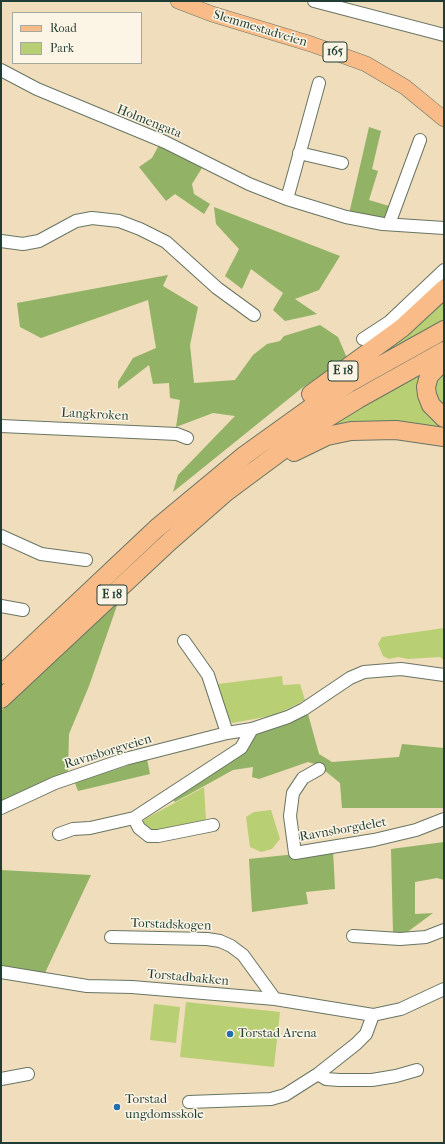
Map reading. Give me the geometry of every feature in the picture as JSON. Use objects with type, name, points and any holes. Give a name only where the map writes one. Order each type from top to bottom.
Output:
[{"type":"highway","name":"E 18","points":[[246,455],[255,435],[402,328],[444,289]]},
{"type":"highway","name":"E 18","points":[[1,675],[157,528],[246,455],[309,409],[349,383],[444,330]]},
{"type":"highway","name":"E 18","points":[[1,699],[169,542],[226,492],[319,423],[358,398],[444,351]]},
{"type":"highway","points":[[444,360],[430,376],[426,387],[431,405],[444,418]]},
{"type":"highway","name":"E 18","points":[[226,492],[286,456],[327,436],[351,431],[379,429],[444,437]]},
{"type":"main road","name":"Slemmestadveien","points":[[178,1],[212,14],[311,44],[366,64],[405,87],[444,119]]},
{"type":"main road","name":"Slemmestadveien","points":[[202,1],[356,54],[382,66],[408,82],[444,111]]},
{"type":"street","points":[[314,1],[444,35]]},
{"type":"street","name":"Holmengata","points":[[1,70],[37,89],[165,142],[242,181],[287,199],[346,217],[389,224],[444,228]]},
{"type":"street","points":[[287,199],[319,83]]},
{"type":"street","points":[[389,224],[420,140]]},
{"type":"street","points":[[299,152],[342,163]]},
{"type":"street","points":[[1,241],[23,244],[39,241],[76,222],[92,218],[119,222],[140,229],[166,242],[217,288],[254,315]]},
{"type":"street","points":[[363,339],[389,322],[444,270]]},
{"type":"street","name":"Langkroken","points":[[1,426],[162,433],[177,434],[187,438]]},
{"type":"street","points":[[1,536],[41,554],[86,560]]},
{"type":"street","points":[[1,606],[23,610]]},
{"type":"street","points":[[184,641],[208,675],[227,733]]},
{"type":"street","name":"Ravnsborgveien","points":[[1,808],[55,783],[125,759],[227,733],[252,729],[304,709],[338,685],[364,672],[401,669],[444,675]]},
{"type":"street","points":[[59,834],[73,829],[90,828],[134,818],[241,748],[252,729]]},
{"type":"street","name":"Ravnsborgdelet","points":[[319,769],[303,778],[293,793],[290,816],[295,853],[374,840],[416,830],[444,819]]},
{"type":"street","points":[[134,818],[138,828],[149,836],[158,836],[213,825]]},
{"type":"street","points":[[353,936],[400,939],[426,937],[444,930]]},
{"type":"street","name":"Torstadskogen","points":[[111,937],[207,939],[220,941],[231,946],[243,955],[275,999]]},
{"type":"street","name":"Torstadbakken","points":[[1,972],[86,986],[132,987],[275,999],[373,1015],[401,1009],[444,989]]},
{"type":"street","points":[[188,1102],[271,1099],[285,1095],[318,1074],[356,1044],[366,1034],[373,1015]]},
{"type":"street","points":[[318,1074],[326,1079],[372,1080],[396,1076],[417,1070]]},
{"type":"street","points":[[1,1079],[28,1074]]},
{"type":"green space","points":[[369,127],[381,131],[372,169],[378,171],[369,200],[389,206],[385,219],[349,214]]},
{"type":"green space","points":[[159,145],[178,153],[202,168],[192,184],[194,194],[210,204],[204,214],[175,194],[166,201],[139,167],[152,158]]},
{"type":"green space","points":[[214,207],[340,256],[319,290],[295,299],[317,314],[285,321],[273,310],[283,293],[251,269],[242,289],[225,276],[239,249],[216,224]]},
{"type":"green space","points":[[168,275],[163,286],[198,307],[190,345],[194,383],[235,380],[253,355],[267,344],[280,341],[284,336],[320,325],[338,337],[347,358],[302,388],[173,492],[178,475],[235,416],[213,413],[176,427],[180,400],[170,398],[169,383],[153,384],[149,365],[118,389],[118,382],[133,358],[156,348],[148,300],[41,338],[20,327],[17,303]]},
{"type":"green space","points":[[444,298],[444,320],[369,363]]},
{"type":"green space","points":[[444,369],[444,410],[437,401],[435,389],[436,382]]},
{"type":"green space","points":[[423,371],[444,423],[444,430],[324,430]]},
{"type":"green space","points":[[121,594],[89,686],[69,734],[68,771],[1,802],[1,711]]},
{"type":"green space","points":[[444,628],[444,660],[440,657],[408,659],[398,657],[389,659],[383,656],[378,644],[382,637]]},
{"type":"green space","points":[[282,676],[283,685],[300,684],[305,700],[276,715],[232,723],[229,719],[218,684]]},
{"type":"green space","points":[[308,714],[319,754],[332,762],[399,757],[402,744],[444,748],[444,808],[342,808],[340,783],[318,765],[308,762],[259,779],[252,777],[253,767],[233,770],[175,802],[172,799],[261,731]]},
{"type":"green space","points":[[147,759],[150,774],[78,791],[75,783]]},
{"type":"green space","points":[[204,787],[206,820],[152,832],[145,829],[143,822],[145,819]]},
{"type":"green space","points":[[271,810],[280,839],[272,849],[261,852],[250,847],[246,817],[254,812]]},
{"type":"green space","points":[[444,842],[444,880],[437,878],[415,882],[415,914],[433,913],[406,933],[393,933],[391,849]]},
{"type":"green space","points":[[333,850],[335,889],[306,892],[308,904],[252,912],[249,859]]},
{"type":"green space","points":[[1,870],[91,875],[44,975],[1,972]]},
{"type":"green space","name":"Torstad Arena","points":[[186,1002],[280,1012],[274,1067],[180,1057]]},
{"type":"green space","points":[[154,1004],[180,1007],[176,1043],[150,1040]]},
{"type":"place","name":"Torstad Arena","points":[[230,1034]]},
{"type":"place","name":"Torstad ungdomsskole","points":[[117,1107]]}]
